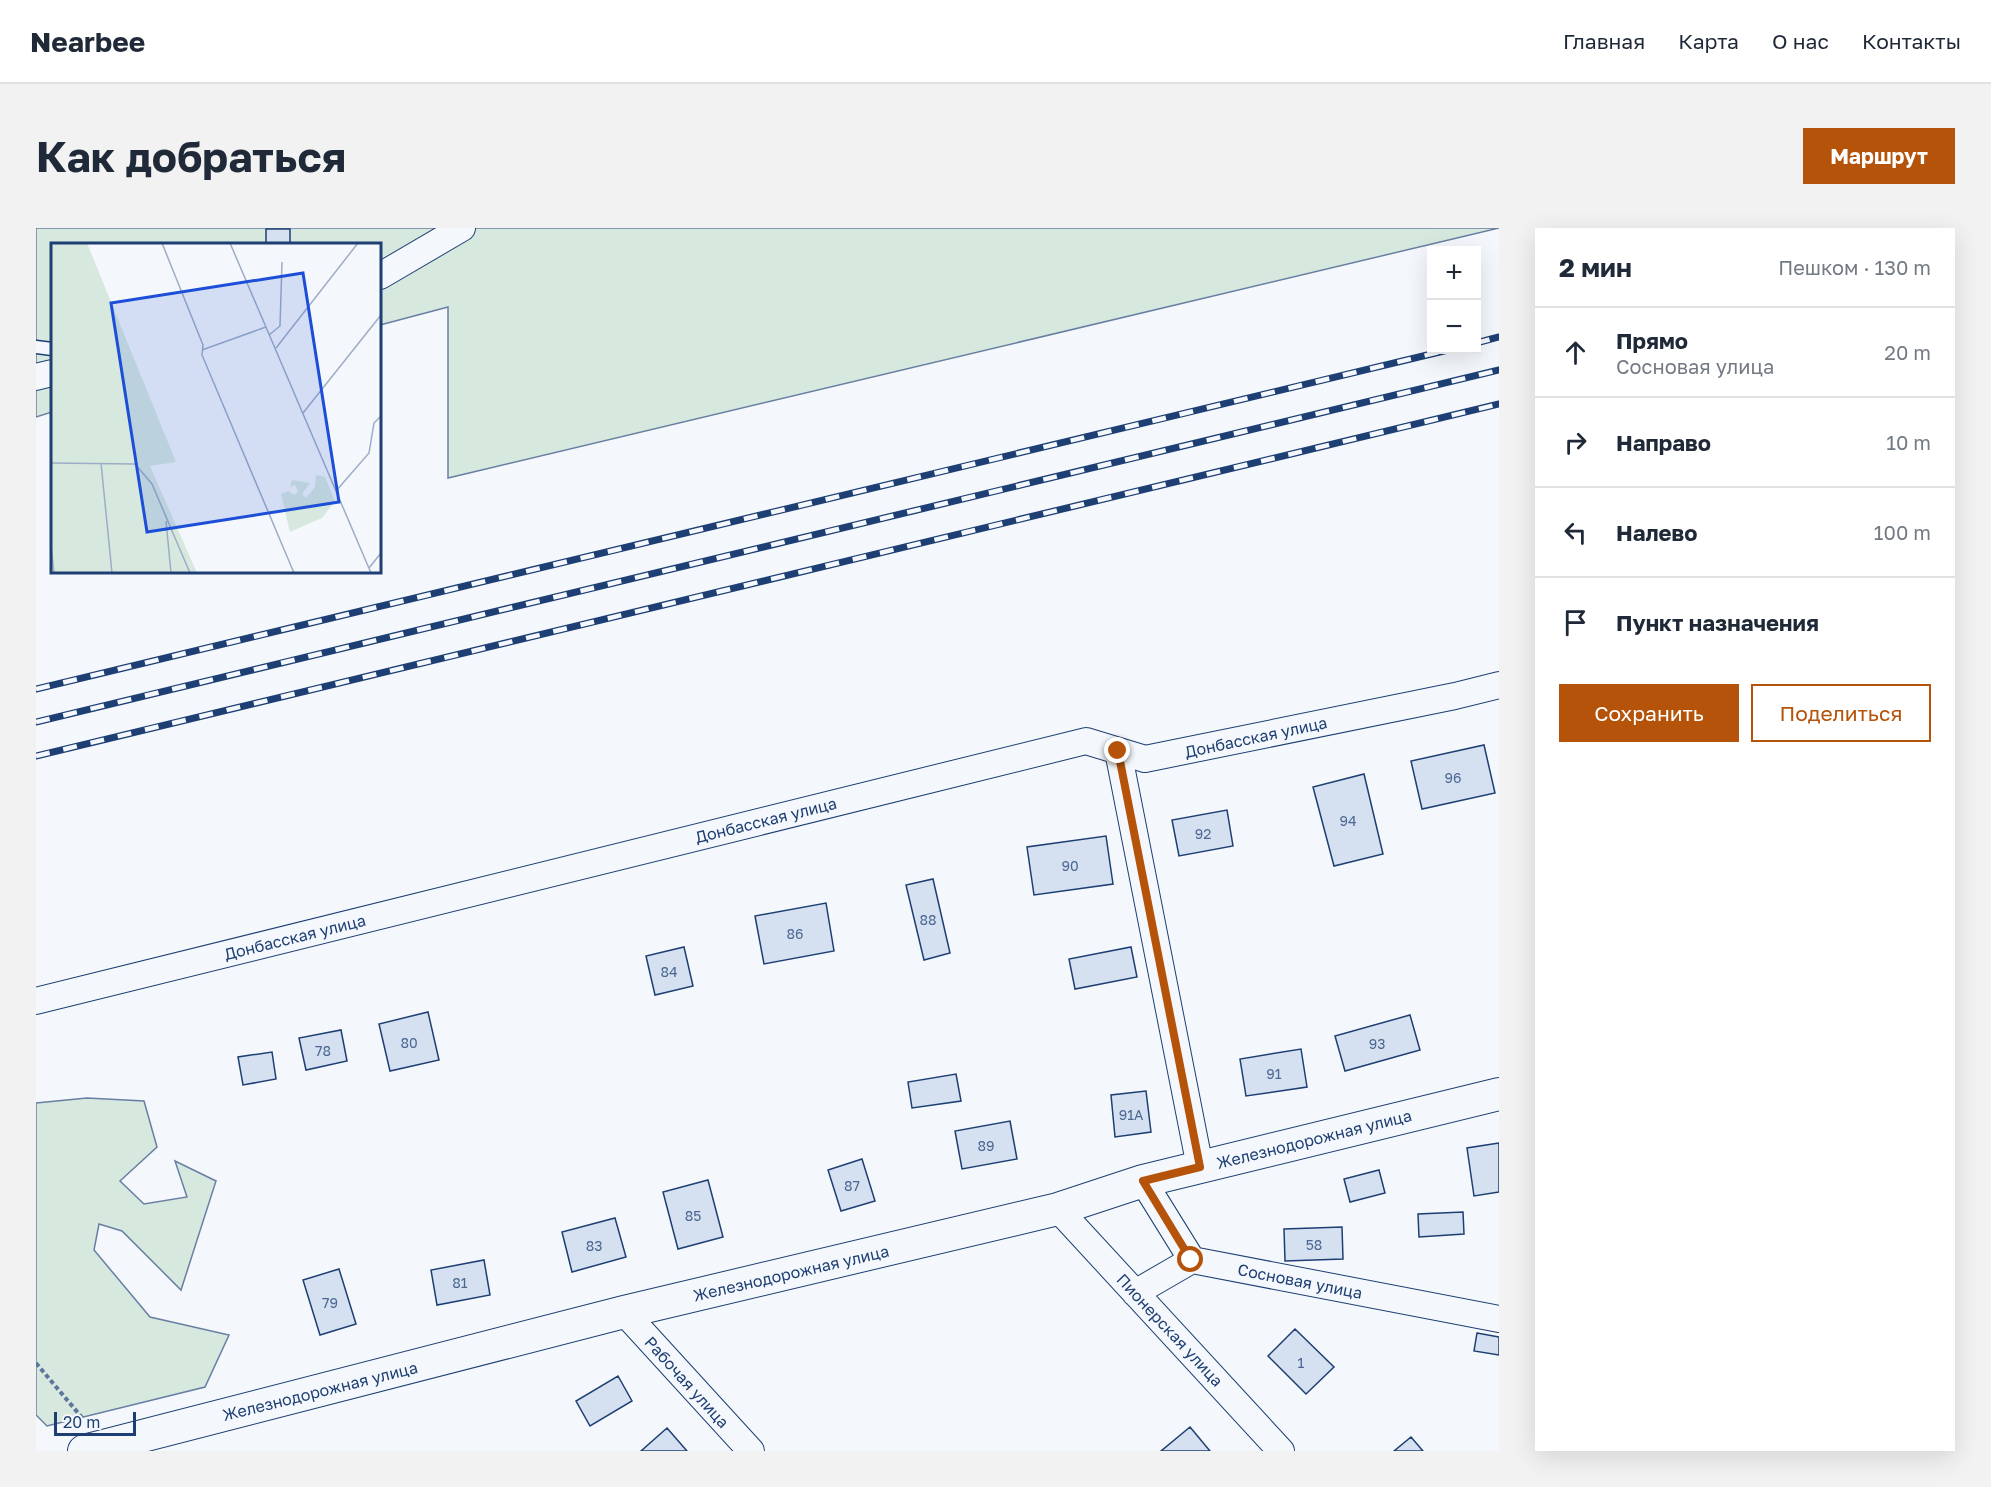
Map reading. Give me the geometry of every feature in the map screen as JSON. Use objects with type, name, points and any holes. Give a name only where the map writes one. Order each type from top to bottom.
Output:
[{"type":"street","points":[[381,275],[462,228]]},
{"type":"street","points":[[36,378],[51,373]]},
{"type":"street","name":"Донбасская улица","points":[[36,1001],[1086,741],[1145,759],[1499,685]]},
{"type":"street","points":[[1118,751],[1200,1167]]},
{"type":"street","name":"Железнодорожная улица","points":[[100,1449],[624,1312],[1058,1209],[1143,1181],[1499,1094]]},
{"type":"street","points":[[1135,1293],[1191,1260],[1143,1181]]},
{"type":"street","name":"Пионерская улица","points":[[1058,1209],[1281,1451]]},
{"type":"street","name":"Сосновая улица","points":[[1191,1260],[1499,1319]]},
{"type":"street","name":"Рабочая улица","points":[[624,1312],[751,1451]]},
{"type":"lane","points":[[36,347],[51,350]]},
{"type":"path","points":[[36,1363],[100,1449]]},
{"type":"shaded area","points":[[36,228],[1499,228],[448,478],[448,307],[381,325],[381,243],[51,243],[51,412],[36,417]]},
{"type":"shaded area","points":[[87,1098],[144,1101],[157,1147],[120,1181],[144,1204],[187,1197],[175,1161],[216,1181],[181,1290],[122,1231],[99,1224],[94,1250],[150,1317],[229,1335],[205,1387],[47,1426],[36,1415],[36,1103]]},
{"type":"building","points":[[266,229],[290,229],[290,243],[266,243]]},
{"type":"building","points":[[1484,745],[1495,793],[1422,809],[1411,761]]},
{"type":"building","points":[[1364,774],[1383,854],[1334,866],[1313,787]]},
{"type":"building","points":[[1227,810],[1233,846],[1179,856],[1172,820]]},
{"type":"building","points":[[1106,836],[1113,884],[1034,895],[1027,847]]},
{"type":"building","points":[[933,879],[950,953],[924,960],[906,885]]},
{"type":"building","points":[[826,903],[834,951],[764,964],[755,916]]},
{"type":"building","points":[[684,947],[693,986],[655,995],[646,956]]},
{"type":"building","points":[[1131,947],[1137,977],[1075,989],[1069,959]]},
{"type":"building","points":[[428,1012],[439,1060],[390,1071],[379,1024]]},
{"type":"building","points":[[1410,1015],[1420,1050],[1345,1071],[1335,1036]]},
{"type":"building","points":[[341,1030],[347,1061],[306,1070],[299,1038]]},
{"type":"building","points":[[1301,1049],[1307,1087],[1246,1096],[1240,1059]]},
{"type":"building","points":[[272,1052],[276,1079],[243,1085],[238,1057]]},
{"type":"building","points":[[956,1074],[961,1101],[912,1108],[908,1082]]},
{"type":"building","points":[[1146,1091],[1151,1132],[1115,1137],[1111,1095]]},
{"type":"building","points":[[1010,1121],[1017,1159],[962,1169],[955,1131]]},
{"type":"building","points":[[1499,1143],[1499,1192],[1474,1196],[1467,1148]]},
{"type":"building","points":[[862,1159],[875,1201],[841,1211],[828,1170]]},
{"type":"building","points":[[1379,1170],[1385,1193],[1350,1202],[1344,1179]]},
{"type":"building","points":[[708,1180],[723,1237],[678,1249],[663,1192]]},
{"type":"building","points":[[1463,1212],[1464,1234],[1419,1237],[1418,1214]]},
{"type":"building","points":[[615,1218],[626,1257],[572,1272],[562,1232]]},
{"type":"building","points":[[1342,1227],[1343,1259],[1285,1261],[1284,1229]]},
{"type":"building","points":[[484,1260],[490,1295],[437,1305],[431,1270]]},
{"type":"building","points":[[339,1269],[356,1324],[320,1335],[303,1280]]},
{"type":"building","points":[[1295,1329],[1334,1367],[1306,1394],[1268,1356]]},
{"type":"building","points":[[1477,1333],[1499,1337],[1499,1355],[1474,1351]]},
{"type":"building","points":[[618,1376],[632,1401],[590,1426],[576,1401]]},
{"type":"building","points":[[1190,1427],[1210,1451],[1161,1451]]},
{"type":"building","points":[[667,1428],[687,1451],[641,1451]]},
{"type":"building","points":[[1411,1437],[1423,1451],[1394,1451]]},
{"type":"railway","points":[[1481,342],[1499,337]]},
{"type":"railway","points":[[36,689],[1431,354]]},
{"type":"railway","points":[[36,722],[1499,370]]},
{"type":"railway","points":[[36,756],[1499,404]]},
{"type":"route","points":[[1118,751],[1200,1167],[1143,1181],[1191,1260]]}]
